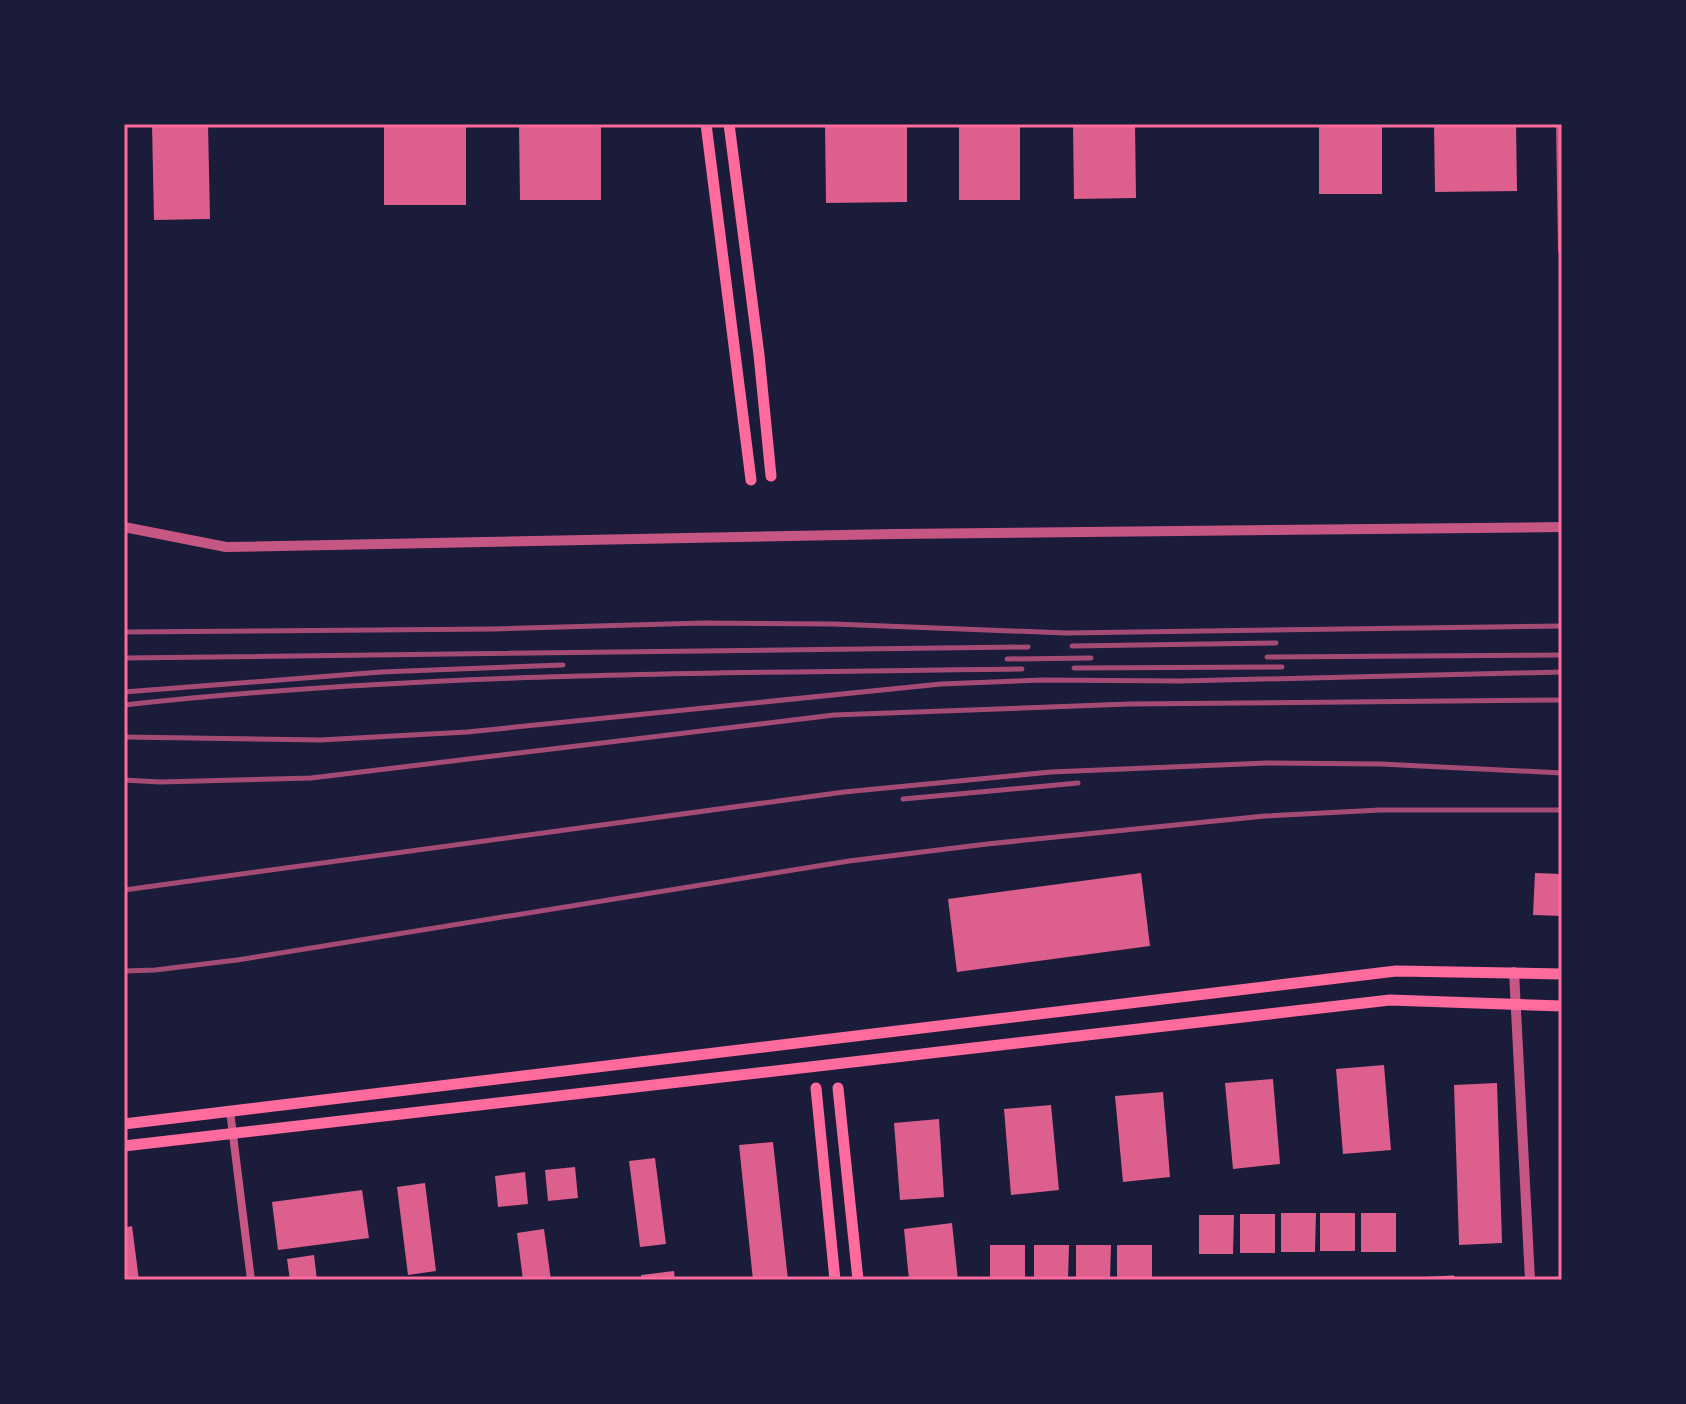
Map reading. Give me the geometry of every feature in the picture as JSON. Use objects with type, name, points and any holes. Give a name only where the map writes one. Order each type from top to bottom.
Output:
[{"type":"main road","points":[[706,124],[751,480]]},
{"type":"main road","points":[[729,124],[771,476]]},
{"type":"main road","points":[[124,1124],[1396,971],[1562,974]]},
{"type":"main road","points":[[124,1146],[1390,1000],[1562,1006]]},
{"type":"main road","points":[[816,1088],[835,1280]]},
{"type":"main road","points":[[838,1088],[858,1280]]},
{"type":"street","points":[[1560,124],[1562,250]]},
{"type":"street","points":[[124,527],[226,547],[880,534],[1562,527]]},
{"type":"street","points":[[1514,972],[1530,1280]]},
{"type":"street","points":[[230,1111],[251,1280]]},
{"type":"path","points":[[1395,1280],[1453,1277],[1453,1280]]},
{"type":"building","points":[[152,124],[208,124],[210,219],[154,220]]},
{"type":"building","points":[[384,124],[466,124],[466,205],[384,205]]},
{"type":"building","points":[[519,124],[601,124],[601,200],[520,200]]},
{"type":"building","points":[[825,124],[907,124],[907,202],[826,203]]},
{"type":"building","points":[[959,124],[1020,124],[1020,200],[959,200]]},
{"type":"building","points":[[1073,124],[1135,124],[1136,198],[1074,199]]},
{"type":"building","points":[[1319,124],[1382,124],[1382,194],[1319,194]]},
{"type":"building","points":[[1434,124],[1516,124],[1517,191],[1435,192]]},
{"type":"building","points":[[1141,873],[1150,946],[957,972],[948,899]]},
{"type":"building","points":[[1535,873],[1562,874],[1562,916],[1533,915]]},
{"type":"building","points":[[1384,1065],[1391,1150],[1343,1154],[1336,1069]]},
{"type":"building","points":[[1273,1079],[1280,1164],[1233,1169],[1225,1083]]},
{"type":"building","points":[[1497,1083],[1502,1243],[1459,1245],[1454,1085]]},
{"type":"building","points":[[1163,1092],[1170,1177],[1123,1182],[1115,1096]]},
{"type":"building","points":[[1051,1105],[1059,1190],[1011,1195],[1004,1109]]},
{"type":"building","points":[[939,1119],[944,1197],[900,1200],[894,1123]]},
{"type":"building","points":[[773,1142],[788,1280],[753,1280],[739,1145]]},
{"type":"building","points":[[655,1158],[666,1244],[640,1247],[629,1161]]},
{"type":"building","points":[[575,1167],[578,1198],[548,1201],[545,1170]]},
{"type":"building","points":[[525,1172],[528,1204],[498,1207],[495,1176]]},
{"type":"building","points":[[425,1183],[436,1271],[408,1275],[397,1187]]},
{"type":"building","points":[[362,1190],[369,1238],[278,1250],[272,1202]]},
{"type":"building","points":[[1281,1213],[1316,1213],[1315,1252],[1281,1252]]},
{"type":"building","points":[[1320,1213],[1355,1213],[1355,1251],[1320,1251]]},
{"type":"building","points":[[1361,1213],[1396,1213],[1396,1252],[1361,1252]]},
{"type":"building","points":[[1240,1214],[1275,1214],[1275,1253],[1240,1253]]},
{"type":"building","points":[[1199,1215],[1234,1215],[1233,1254],[1199,1254]]},
{"type":"building","points":[[952,1223],[958,1280],[909,1280],[904,1229]]},
{"type":"building","points":[[132,1226],[139,1280],[124,1280],[124,1228]]},
{"type":"building","points":[[544,1229],[551,1280],[523,1280],[517,1233]]},
{"type":"building","points":[[990,1245],[1025,1245],[1025,1280],[990,1280]]},
{"type":"building","points":[[1034,1245],[1069,1245],[1068,1280],[1034,1280]]},
{"type":"building","points":[[1076,1245],[1111,1245],[1110,1280],[1076,1280]]},
{"type":"building","points":[[1117,1245],[1152,1245],[1152,1280],[1117,1280]]},
{"type":"building","points":[[314,1255],[317,1280],[290,1280],[287,1259]]},
{"type":"building","points":[[674,1271],[675,1280],[642,1280],[641,1275]]},
{"type":"railway","points":[[124,632],[494,629],[703,623],[834,624],[1066,633],[1562,626]]},
{"type":"railway","points":[[1072,646],[1276,643]]},
{"type":"railway","points":[[124,658],[1028,647]]},
{"type":"railway","points":[[1267,657],[1562,655]]},
{"type":"railway","points":[[1007,659],[1091,658]]},
{"type":"railway","points":[[124,692],[381,672],[563,665]]},
{"type":"railway","points":[[1074,668],[1282,667]]},
{"type":"railway","points":[[124,705],[236,694],[460,680],[685,673],[1022,669]]},
{"type":"railway","points":[[124,737],[320,740],[467,732],[941,684],[1562,672]]},
{"type":"railway","points":[[124,780],[311,778],[834,715],[1129,704],[1562,700]]},
{"type":"railway","points":[[124,890],[844,792],[1051,772],[1267,763],[1381,764],[1562,773]]},
{"type":"railway","points":[[903,799],[1078,783]]},
{"type":"railway","points":[[124,971],[237,960],[849,861],[987,844],[1265,816],[1380,810],[1562,810]]}]
